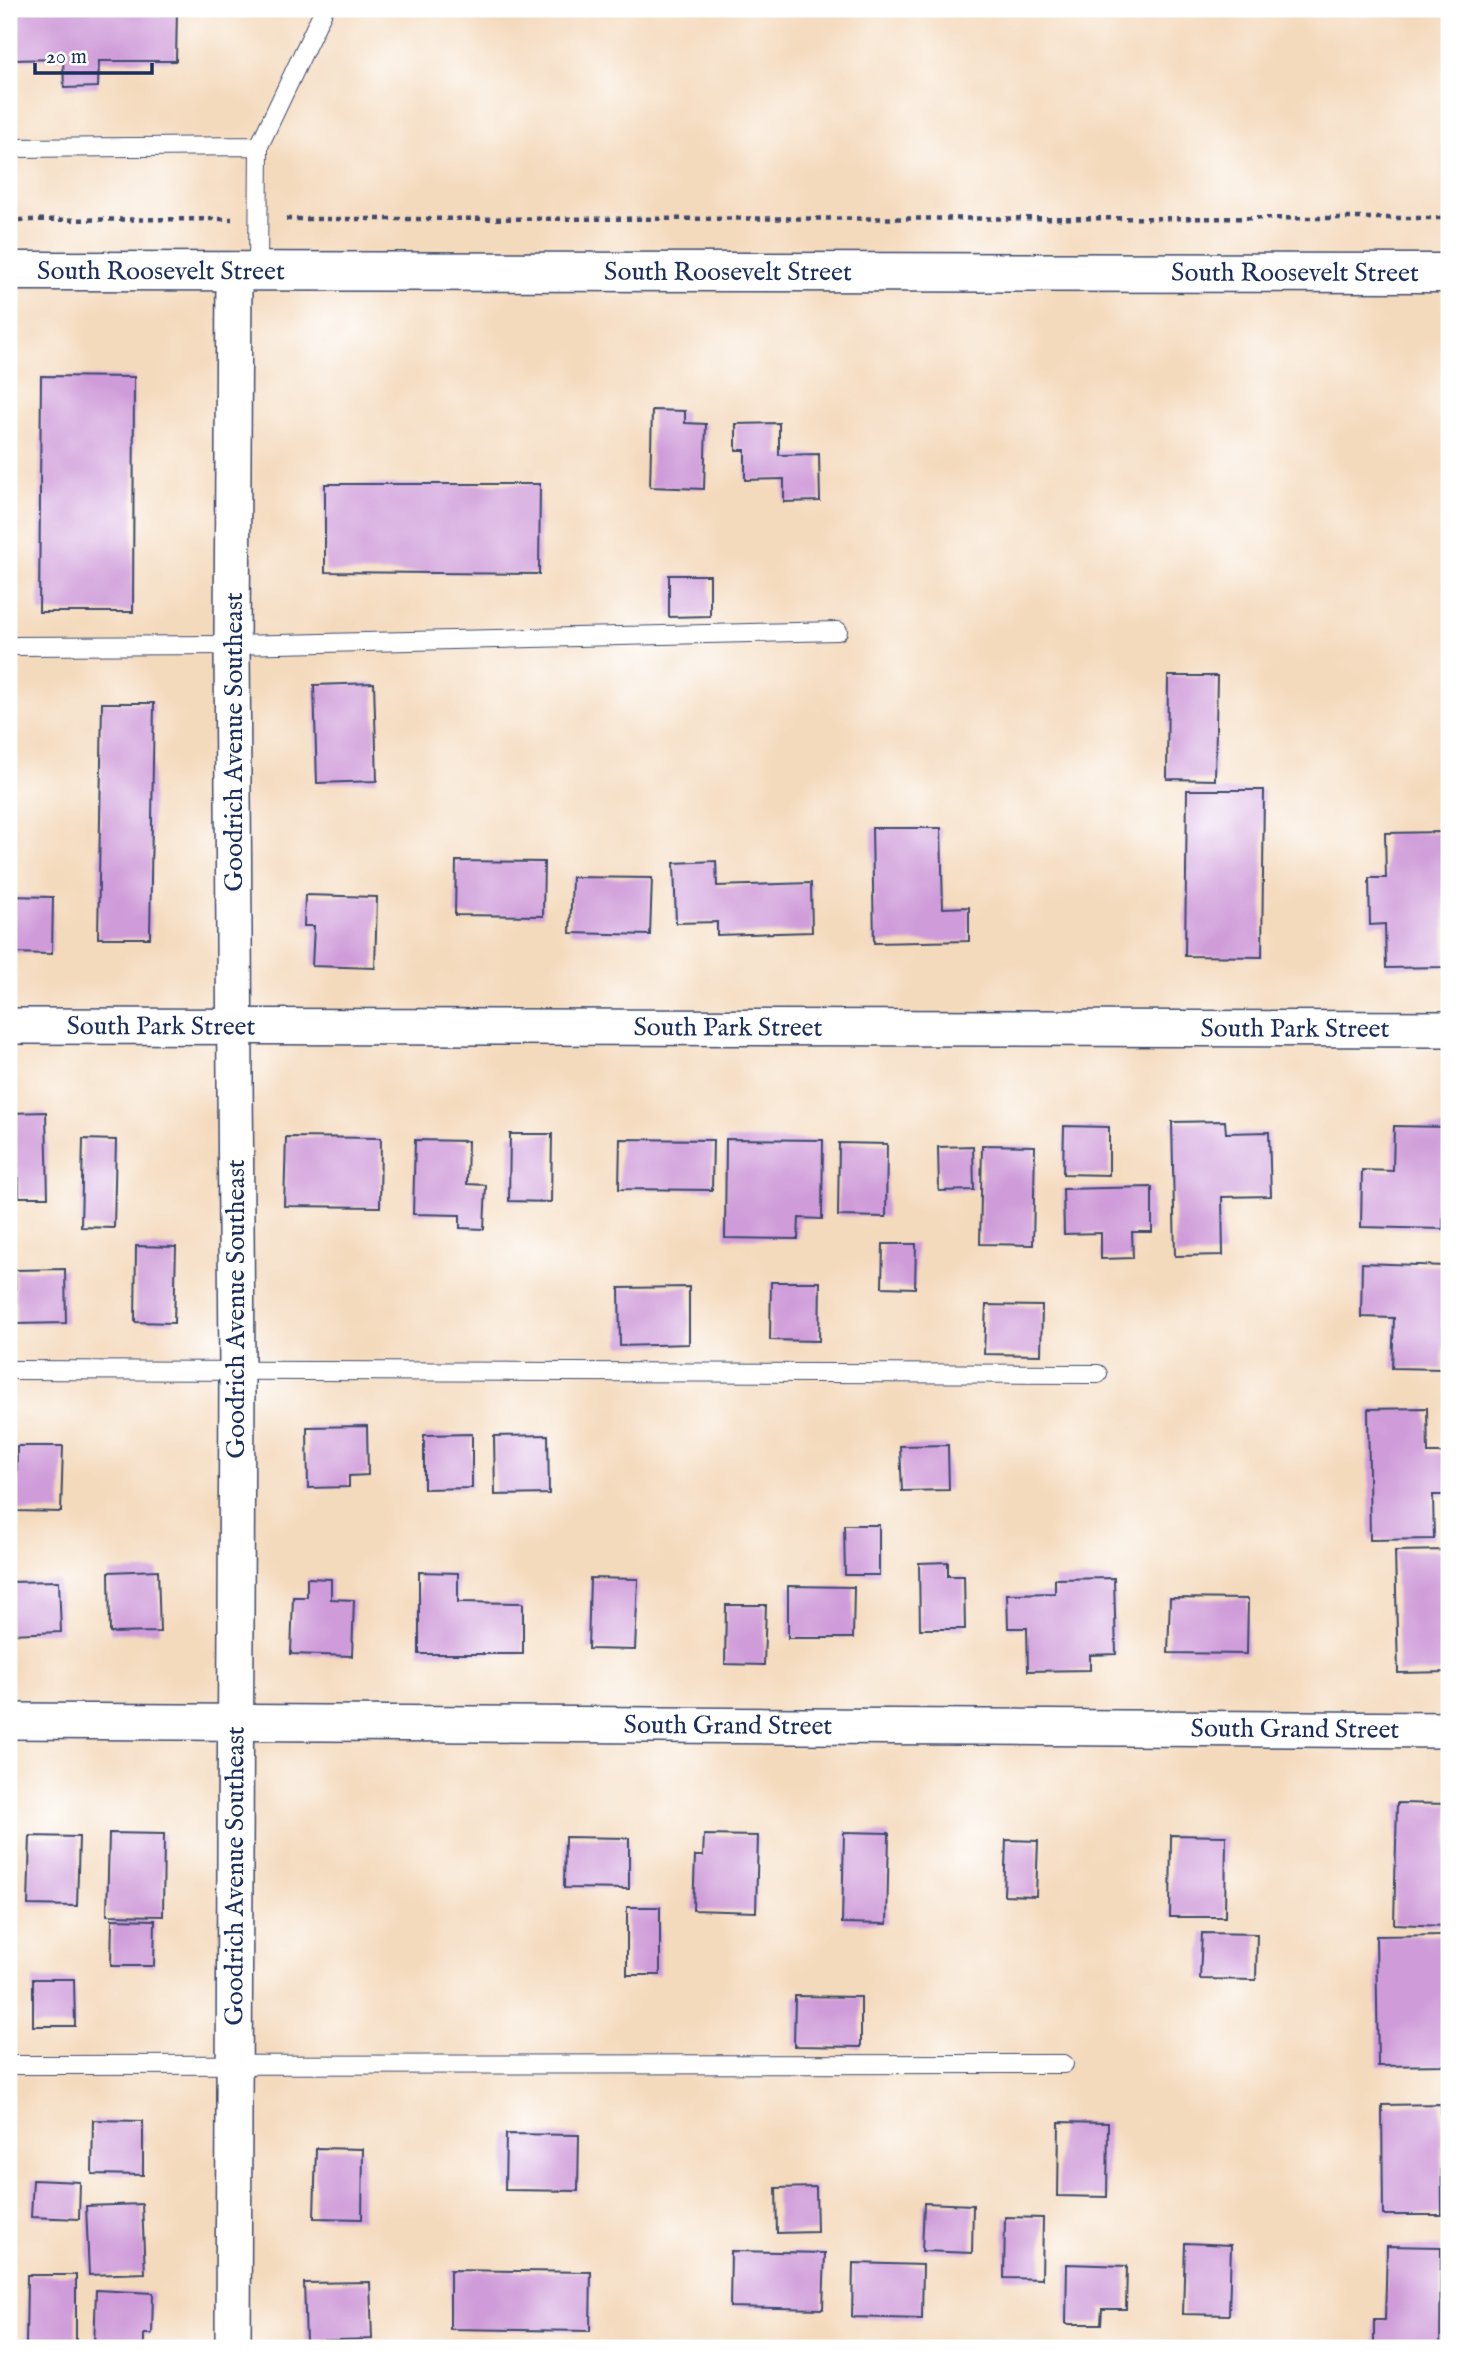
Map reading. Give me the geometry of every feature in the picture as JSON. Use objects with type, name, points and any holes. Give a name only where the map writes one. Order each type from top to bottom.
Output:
[{"type":"street","name":"South Roosevelt Street","points":[[9,271],[1449,274]]},
{"type":"street","name":"Goodrich Avenue Southeast","points":[[233,2348],[237,1370],[232,645],[246,271]]},
{"type":"street","name":"South Park Street","points":[[9,1026],[1449,1028]]},
{"type":"street","name":"South Grand Street","points":[[9,1721],[1449,1730]]},
{"type":"lane","points":[[246,271],[259,219],[259,146],[324,9]]},
{"type":"lane","points":[[9,148],[259,146]]},
{"type":"lane","points":[[9,646],[232,645],[838,632]]},
{"type":"lane","points":[[9,1370],[1098,1374]]},
{"type":"lane","points":[[9,2065],[1064,2064]]},
{"type":"path","points":[[9,219],[1449,218]]},
{"type":"building","points":[[9,9],[177,9],[176,61],[99,61],[98,87],[64,88],[63,59],[9,60]]},
{"type":"building","points":[[41,376],[134,377],[133,612],[39,612]]},
{"type":"building","points":[[652,410],[685,411],[685,423],[706,424],[704,489],[650,487]]},
{"type":"building","points":[[779,423],[779,455],[819,454],[820,501],[784,502],[784,479],[745,480],[745,450],[736,450],[736,424]]},
{"type":"building","points":[[325,484],[540,484],[539,574],[325,572]]},
{"type":"building","points":[[669,575],[710,575],[710,616],[669,617]]},
{"type":"building","points":[[1168,676],[1217,676],[1215,780],[1167,779]]},
{"type":"building","points":[[374,683],[377,781],[317,783],[314,685]]},
{"type":"building","points":[[102,703],[154,703],[150,938],[98,938]]},
{"type":"building","points":[[1187,790],[1264,790],[1262,957],[1185,956]]},
{"type":"building","points":[[872,828],[941,828],[943,908],[969,907],[969,941],[874,943]]},
{"type":"building","points":[[1443,832],[1445,967],[1386,968],[1385,924],[1370,925],[1369,878],[1386,878],[1385,833]]},
{"type":"building","points":[[456,861],[544,862],[543,916],[455,915]]},
{"type":"building","points":[[716,861],[717,886],[811,883],[812,932],[717,935],[717,922],[676,923],[674,863]]},
{"type":"building","points":[[572,877],[652,878],[650,935],[570,933]]},
{"type":"building","points":[[305,895],[377,897],[375,968],[312,966],[314,926],[304,926]]},
{"type":"building","points":[[9,896],[53,897],[52,954],[9,953]]},
{"type":"building","points":[[46,1112],[48,1197],[19,1197],[19,1178],[9,1178],[9,1113]]},
{"type":"building","points":[[1225,1121],[1226,1133],[1269,1132],[1271,1196],[1222,1197],[1223,1255],[1175,1256],[1172,1122]]},
{"type":"building","points":[[1064,1126],[1109,1127],[1109,1175],[1063,1174]]},
{"type":"building","points":[[1394,1126],[1446,1127],[1443,1229],[1361,1227],[1362,1170],[1393,1171]]},
{"type":"building","points":[[510,1134],[552,1134],[551,1202],[509,1201]]},
{"type":"building","points":[[286,1137],[381,1138],[380,1207],[284,1206]]},
{"type":"building","points":[[83,1139],[116,1140],[114,1228],[81,1227]]},
{"type":"building","points":[[620,1139],[713,1140],[712,1190],[619,1189]]},
{"type":"building","points":[[726,1139],[823,1140],[822,1219],[799,1218],[798,1239],[725,1238]]},
{"type":"building","points":[[415,1140],[468,1141],[467,1184],[486,1185],[484,1229],[460,1228],[460,1215],[413,1214]]},
{"type":"building","points":[[839,1143],[887,1144],[886,1217],[838,1216]]},
{"type":"building","points":[[982,1145],[1035,1146],[1033,1245],[980,1244]]},
{"type":"building","points":[[973,1146],[974,1190],[939,1191],[938,1147]]},
{"type":"building","points":[[1152,1187],[1152,1232],[1132,1232],[1133,1258],[1101,1259],[1101,1233],[1064,1234],[1063,1189]]},
{"type":"building","points":[[883,1244],[916,1244],[915,1288],[882,1287]]},
{"type":"building","points":[[136,1246],[176,1247],[174,1323],[135,1322]]},
{"type":"building","points":[[1362,1263],[1446,1266],[1442,1369],[1392,1368],[1394,1318],[1361,1317]]},
{"type":"building","points":[[65,1269],[66,1323],[16,1324],[15,1270]]},
{"type":"building","points":[[771,1282],[820,1282],[819,1341],[770,1340]]},
{"type":"building","points":[[689,1287],[689,1344],[620,1346],[619,1288]]},
{"type":"building","points":[[986,1305],[1042,1306],[1041,1355],[984,1354]]},
{"type":"building","points":[[1427,1408],[1428,1453],[1448,1453],[1448,1495],[1433,1495],[1434,1539],[1370,1540],[1368,1409]]},
{"type":"building","points":[[367,1426],[368,1475],[349,1476],[349,1487],[308,1488],[307,1427]]},
{"type":"building","points":[[472,1434],[472,1488],[424,1489],[424,1435]]},
{"type":"building","points":[[548,1435],[549,1494],[495,1495],[494,1436]]},
{"type":"building","points":[[948,1445],[949,1490],[902,1491],[900,1446]]},
{"type":"building","points":[[17,1446],[63,1446],[61,1512],[16,1511]]},
{"type":"building","points":[[844,1525],[879,1525],[879,1575],[845,1575]]},
{"type":"building","points":[[1449,1550],[1449,1672],[1398,1673],[1395,1551]]},
{"type":"building","points":[[948,1562],[948,1576],[964,1576],[965,1629],[920,1629],[919,1563]]},
{"type":"building","points":[[158,1570],[160,1632],[110,1633],[109,1572]]},
{"type":"building","points":[[419,1572],[458,1573],[458,1602],[523,1603],[523,1654],[419,1654]]},
{"type":"building","points":[[307,1578],[331,1579],[331,1599],[354,1600],[352,1656],[291,1654],[293,1597],[307,1597]]},
{"type":"building","points":[[590,1578],[638,1579],[635,1650],[588,1649]]},
{"type":"building","points":[[1114,1578],[1116,1654],[1090,1655],[1090,1670],[1028,1671],[1027,1628],[1008,1628],[1007,1594],[1055,1593],[1055,1579]]},
{"type":"building","points":[[59,1581],[61,1632],[9,1634],[9,1582]]},
{"type":"building","points":[[788,1586],[854,1587],[853,1638],[788,1638]]},
{"type":"building","points":[[1170,1598],[1248,1599],[1247,1654],[1168,1653]]},
{"type":"building","points":[[726,1605],[766,1605],[764,1665],[725,1664]]},
{"type":"building","points":[[1397,1803],[1449,1804],[1446,1926],[1394,1924]]},
{"type":"building","points":[[844,1832],[889,1833],[887,1924],[842,1923]]},
{"type":"building","points":[[109,1833],[164,1834],[163,1916],[107,1915]]},
{"type":"building","points":[[704,1835],[758,1836],[756,1912],[693,1910],[695,1856],[703,1856]]},
{"type":"building","points":[[1171,1835],[1226,1836],[1225,1917],[1170,1917]]},
{"type":"building","points":[[30,1836],[79,1837],[77,1906],[28,1905]]},
{"type":"building","points":[[565,1837],[629,1838],[629,1889],[564,1888]]},
{"type":"building","points":[[1006,1840],[1038,1841],[1036,1896],[1004,1895]]},
{"type":"building","points":[[627,1907],[660,1907],[660,1975],[627,1975]]},
{"type":"building","points":[[112,1919],[155,1920],[154,1966],[111,1966]]},
{"type":"building","points":[[1202,1933],[1257,1934],[1256,1980],[1200,1979]]},
{"type":"building","points":[[1444,1935],[1445,2065],[1378,2066],[1376,1936]]},
{"type":"building","points":[[33,1979],[74,1979],[75,2026],[33,2026]]},
{"type":"building","points":[[795,1996],[861,1997],[861,2047],[794,2046]]},
{"type":"building","points":[[1441,2104],[1442,2215],[1383,2215],[1382,2105]]},
{"type":"building","points":[[93,2120],[143,2121],[143,2175],[92,2174]]},
{"type":"building","points":[[1059,2122],[1108,2123],[1107,2197],[1058,2196]]},
{"type":"building","points":[[506,2134],[579,2135],[578,2191],[505,2190]]},
{"type":"building","points":[[316,2148],[363,2149],[362,2219],[314,2218]]},
{"type":"building","points":[[33,2180],[80,2182],[79,2219],[31,2217]]},
{"type":"building","points":[[816,2187],[817,2232],[777,2233],[776,2188]]},
{"type":"building","points":[[924,2203],[973,2205],[972,2253],[922,2251]]},
{"type":"building","points":[[142,2204],[145,2273],[89,2275],[86,2206]]},
{"type":"building","points":[[1005,2217],[1043,2218],[1042,2279],[1004,2278]]},
{"type":"building","points":[[1185,2243],[1231,2245],[1229,2315],[1183,2314]]},
{"type":"building","points":[[1387,2246],[1441,2247],[1440,2348],[1374,2348],[1374,2320],[1385,2320]]},
{"type":"building","points":[[731,2251],[825,2253],[823,2309],[730,2307]]},
{"type":"building","points":[[853,2263],[923,2265],[922,2319],[852,2317]]},
{"type":"building","points":[[1067,2264],[1127,2266],[1126,2309],[1102,2309],[1101,2324],[1066,2324]]},
{"type":"building","points":[[450,2270],[591,2272],[590,2331],[450,2329]]},
{"type":"building","points":[[27,2275],[76,2275],[76,2348],[26,2348]]},
{"type":"building","points":[[370,2282],[372,2339],[306,2341],[304,2283]]},
{"type":"building","points":[[96,2290],[153,2293],[152,2334],[144,2334],[144,2348],[94,2348]]}]
